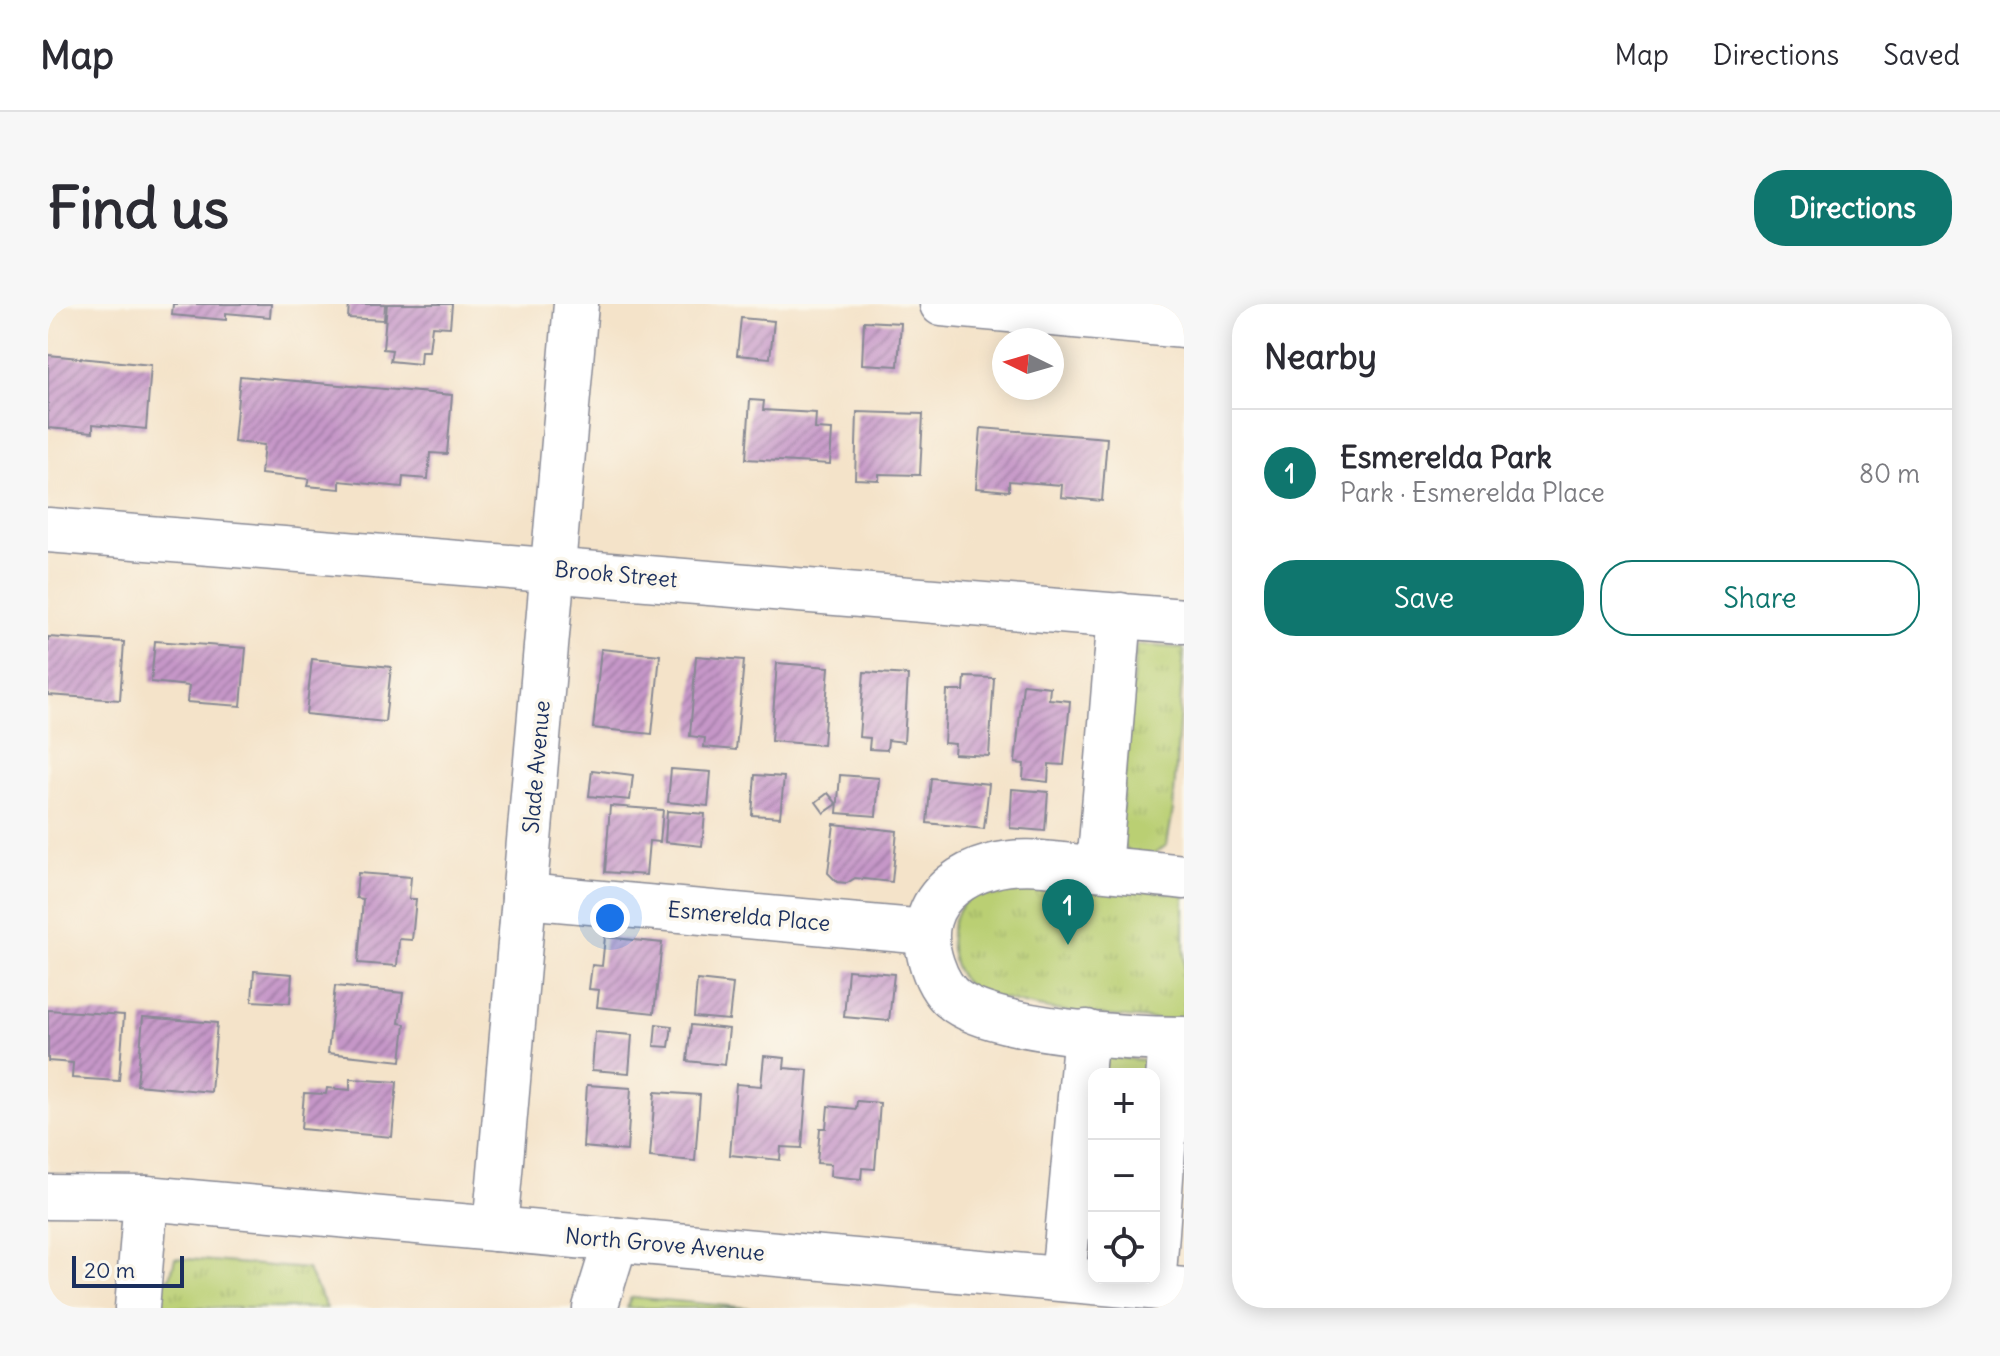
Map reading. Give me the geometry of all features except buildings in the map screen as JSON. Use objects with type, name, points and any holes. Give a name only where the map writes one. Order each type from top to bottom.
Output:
[{"type":"street","name":"Slade Avenue","points":[[495,1229],[576,304]]},
{"type":"street","points":[[942,304],[1184,326]]},
{"type":"street","name":"Brook Street","points":[[48,530],[1184,621]]},
{"type":"street","points":[[1099,868],[1120,615]]},
{"type":"street","points":[[1161,1282],[1178,1039],[1014,1023],[986,1015],[956,1001],[942,983],[929,957],[926,932],[930,914],[943,895],[974,872],[993,866],[1017,862],[1099,868],[1183,866]]},
{"type":"street","name":"Esmerelda Place","points":[[524,896],[926,932]]},
{"type":"street","points":[[1063,1279],[1086,1032]]},
{"type":"street","name":"North Grove Avenue","points":[[48,1197],[146,1198],[1063,1279],[1161,1282]]},
{"type":"street","points":[[137,1308],[146,1198]]},
{"type":"street","points":[[595,1308],[616,1240]]},
{"type":"green space","points":[[1136,645],[1182,648],[1184,651],[1173,810],[1167,845],[1151,856],[1128,851],[1119,839]]},
{"type":"green space","points":[[1020,880],[1184,894],[1184,1022],[1051,1009],[989,996],[969,986],[953,959],[951,938],[955,917],[974,894],[1000,883]]},
{"type":"green space","points":[[1107,1057],[1144,1060],[1149,1068],[1098,1068],[1098,1063]]},
{"type":"green space","points":[[175,1258],[307,1269],[327,1308],[159,1308],[160,1286],[171,1275]]},
{"type":"green space","points":[[631,1297],[751,1308],[627,1308]]},
{"type":"place","name":"Esmerelda Park","points":[[1068,945]]}]
